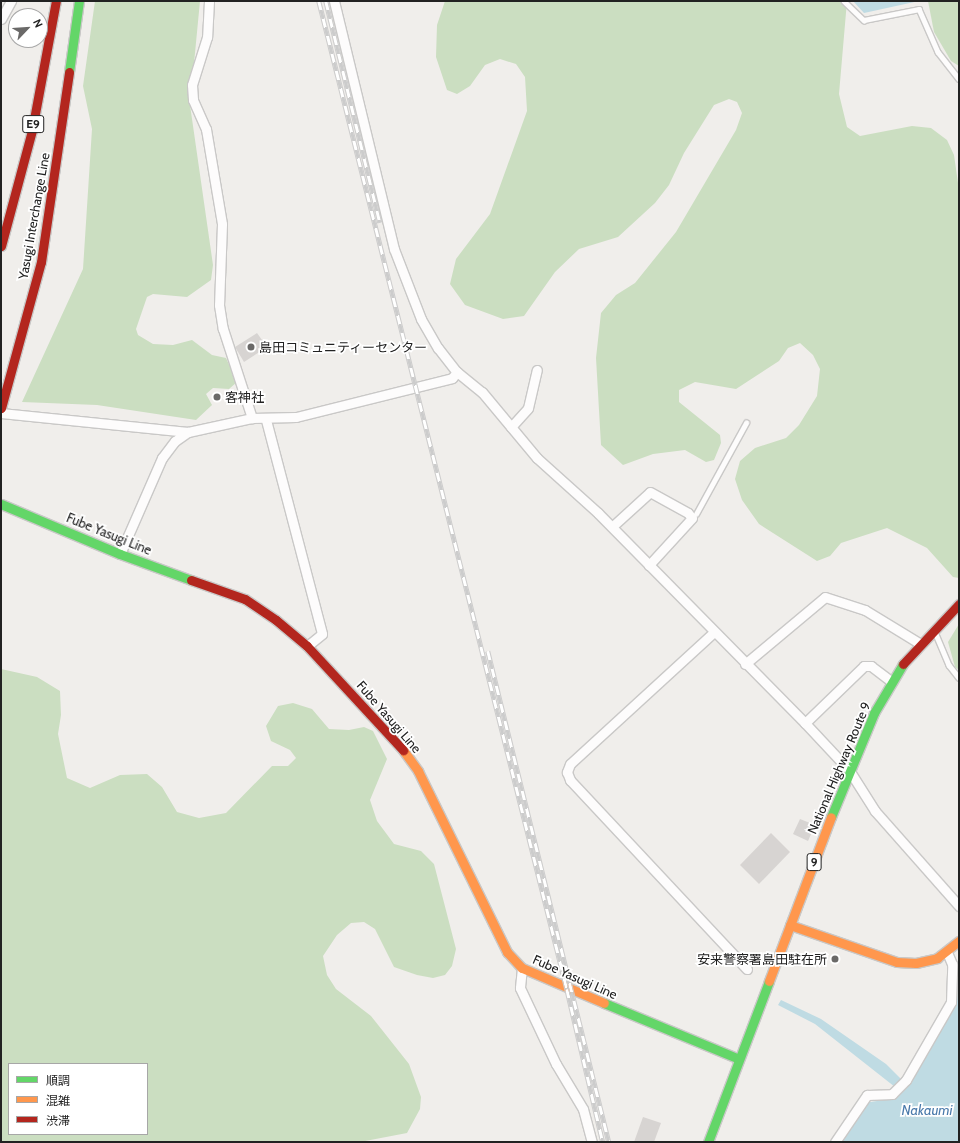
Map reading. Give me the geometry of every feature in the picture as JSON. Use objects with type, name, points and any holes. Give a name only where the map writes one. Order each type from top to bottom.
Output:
[{"type":"main road","name":"E9","points":[[1,246],[32,130],[56,1]]},
{"type":"main road","name":"Yasugi Interchange Line","points":[[1,408],[26,325],[41,262],[79,1]]},
{"type":"main road","name":"Fube Yasugi Line","points":[[1,504],[120,554],[245,599],[307,646],[395,739],[418,771],[507,952],[522,968],[739,1059]]},
{"type":"main road","name":"National Highway Route 9","points":[[708,1142],[849,770],[891,681],[932,629],[959,604]]},
{"type":"main road","points":[[790,925],[897,962],[916,963],[947,952],[959,940]]},
{"type":"street","points":[[1,19],[11,1]]},
{"type":"street","points":[[209,1],[207,37],[192,84],[193,100],[206,129],[222,224],[218,305],[223,329],[252,418]]},
{"type":"street","points":[[334,1],[394,249],[421,319],[438,348],[457,372],[482,392],[537,458],[598,513],[745,664],[805,723],[849,770],[875,811],[959,906]]},
{"type":"street","points":[[511,427],[528,408],[537,370]]},
{"type":"street","points":[[1,412],[188,432],[252,418],[266,420],[296,417],[452,378],[457,372]]},
{"type":"street","points":[[266,420],[322,634],[307,646]]},
{"type":"street","points":[[120,554],[162,458],[175,441],[188,432]]},
{"type":"street","points":[[615,524],[653,491],[694,516],[649,564]]},
{"type":"street","points":[[745,664],[826,597],[865,610],[919,644]]},
{"type":"street","points":[[714,632],[570,764],[567,772],[576,786],[747,969]]},
{"type":"street","points":[[805,723],[864,666],[871,666],[891,681]]},
{"type":"street","points":[[835,1142],[866,1095],[892,1094],[906,1080],[951,1002],[952,964],[947,952]]},
{"type":"street","points":[[522,968],[520,988],[556,1064],[583,1109],[592,1142]]},
{"type":"lane","points":[[844,1],[864,20],[919,9],[938,52],[959,79]]},
{"type":"lane","points":[[694,516],[746,423]]},
{"type":"lane","points":[[932,629],[940,638],[949,665],[959,678]]},
{"type":"green space","points":[[95,1],[200,1],[190,105],[213,265],[211,280],[187,297],[153,294],[147,297],[136,329],[138,335],[153,344],[173,345],[192,340],[212,355],[226,358],[237,382],[229,389],[213,388],[206,394],[212,405],[196,420],[97,405],[22,402],[83,269],[92,129],[83,86]]},
{"type":"green space","points":[[445,1],[847,1],[839,94],[847,127],[860,136],[912,126],[931,128],[947,140],[954,155],[959,190],[959,578],[953,577],[927,548],[887,528],[841,543],[830,556],[817,561],[759,524],[742,500],[735,479],[740,461],[755,448],[786,438],[799,425],[817,396],[820,369],[813,355],[800,343],[788,348],[779,361],[736,389],[695,382],[679,390],[679,402],[720,435],[721,443],[714,460],[706,462],[685,450],[653,454],[623,465],[601,445],[596,358],[601,313],[616,295],[635,283],[676,232],[736,130],[742,113],[737,102],[729,99],[714,105],[684,153],[669,185],[655,203],[618,237],[579,249],[555,272],[524,316],[503,319],[465,305],[450,284],[456,259],[490,214],[527,111],[525,77],[516,64],[500,59],[485,65],[470,86],[457,94],[447,90],[436,57],[437,25]]},
{"type":"green space","points":[[928,1],[959,1],[959,66],[951,61],[934,32]]},
{"type":"green space","points":[[959,624],[959,670],[955,667],[948,642]]},
{"type":"green space","points":[[1,669],[37,677],[60,691],[61,715],[58,734],[67,778],[90,788],[120,775],[147,774],[162,787],[177,812],[199,818],[226,813],[272,766],[288,766],[296,758],[290,750],[271,741],[266,726],[278,706],[293,703],[312,709],[329,729],[349,730],[364,727],[373,731],[387,759],[370,800],[377,821],[394,844],[421,851],[434,864],[456,949],[452,966],[445,975],[433,978],[417,975],[394,967],[375,929],[364,922],[351,923],[337,935],[323,956],[327,975],[336,989],[371,1016],[409,1064],[421,1097],[420,1109],[407,1133],[360,1142],[1,1142]]},
{"type":"water","points":[[853,1],[919,1],[864,13]]},
{"type":"water","name":"Nakaumi","points":[[959,962],[959,1142],[840,1142],[864,1103],[890,1099],[901,1093],[913,1077],[957,1002]]},
{"type":"water","points":[[781,1000],[821,1019],[886,1064],[902,1080],[895,1087],[815,1024],[778,1005]]},
{"type":"building","name":"島田コミュニティーセンター","points":[[257,333],[267,347],[244,362],[235,347]]},
{"type":"building","points":[[800,819],[815,825],[808,841],[793,834]]},
{"type":"building","points":[[771,833],[790,852],[759,884],[740,865]]},
{"type":"building","points":[[643,1117],[661,1123],[654,1142],[634,1142]]},
{"type":"railway","points":[[319,1],[567,989],[603,1142]]},
{"type":"railway","points":[[326,1],[380,223]]},
{"type":"railway","points":[[488,651],[609,1142]]},
{"type":"traffic: fast","points":[[69,72],[79,1]]},
{"type":"traffic: fast","points":[[1,504],[120,554],[191,580]]},
{"type":"traffic: fast","points":[[831,817],[874,713],[903,664]]},
{"type":"traffic: fast","points":[[708,1142],[769,981]]},
{"type":"traffic: fast","points":[[604,1003],[739,1059]]},
{"type":"traffic: slow","points":[[403,750],[418,771],[507,952],[522,968],[604,1003]]},
{"type":"traffic: slow","points":[[769,981],[831,817]]},
{"type":"traffic: slow","points":[[790,925],[897,962],[916,963],[937,958],[959,941]]},
{"type":"traffic: jam","points":[[1,246],[32,130],[56,1]]},
{"type":"traffic: jam","points":[[1,408],[41,262],[69,72]]},
{"type":"traffic: jam","points":[[191,580],[245,599],[276,620],[307,646],[403,750]]},
{"type":"traffic: jam","points":[[903,664],[959,604]]},
{"type":"place","name":"島田コミュニティーセンター","points":[[251,347]]},
{"type":"place","name":"客神社","points":[[217,397]]},
{"type":"place","name":"安来警察署島田駐在所","points":[[835,959]]}]
